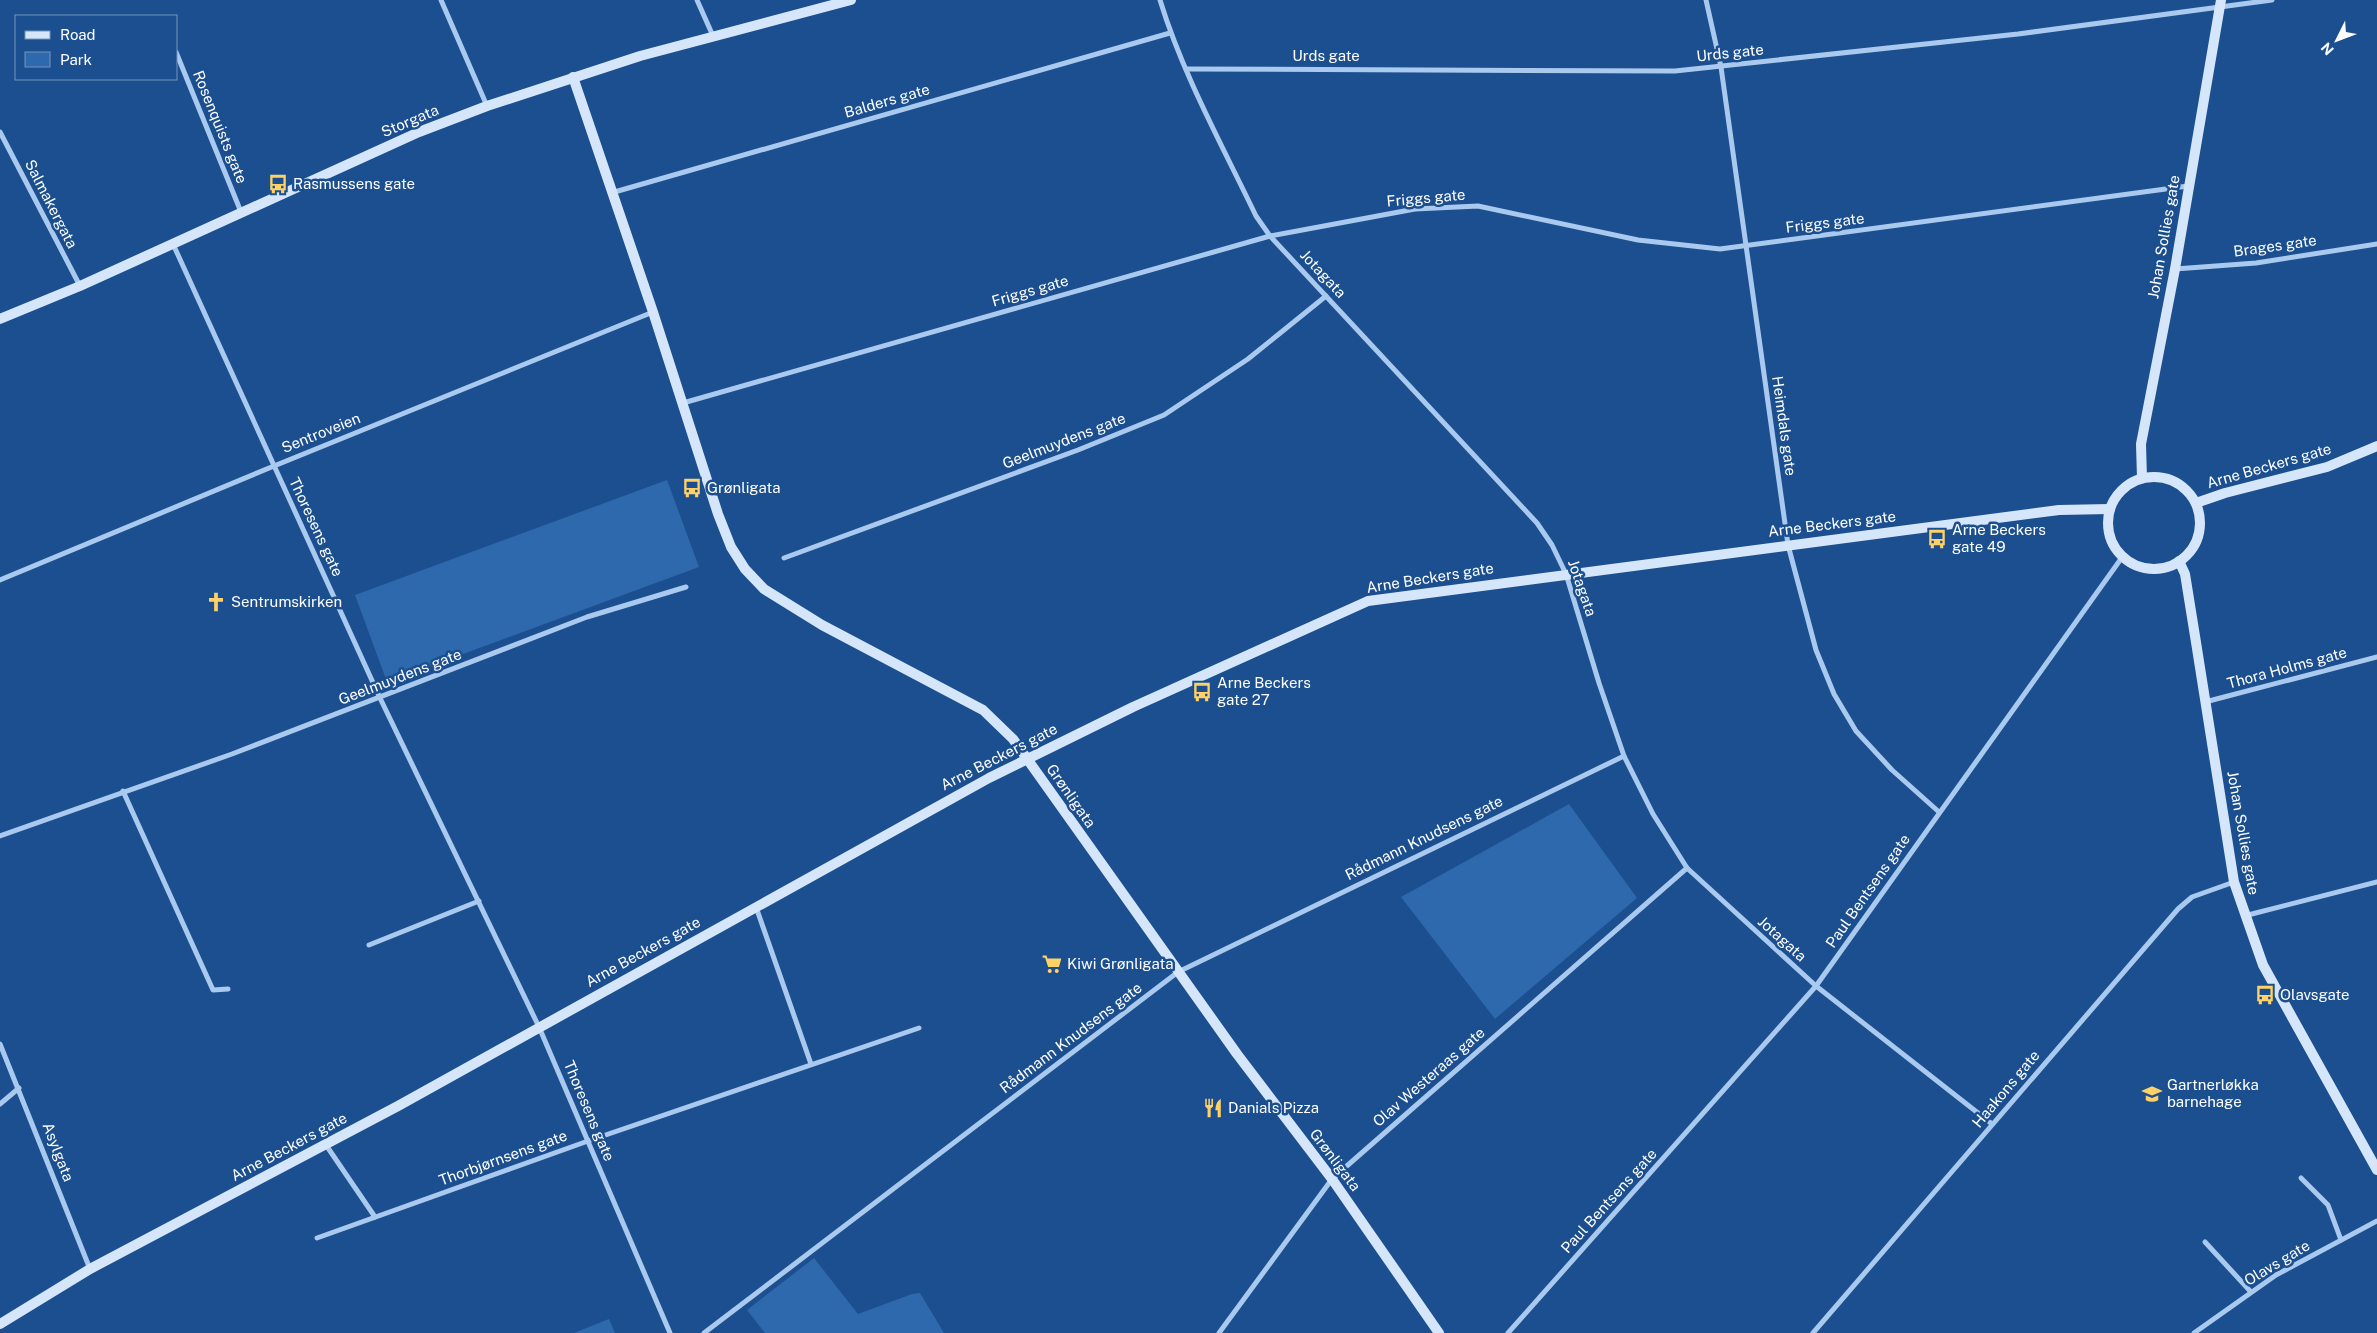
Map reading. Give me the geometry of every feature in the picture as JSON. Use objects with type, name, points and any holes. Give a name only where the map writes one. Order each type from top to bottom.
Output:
[{"type":"main road","name":"Storgata","points":[[0,319],[80,286],[419,132],[486,106],[573,77],[713,36],[850,0]]},
{"type":"main road","name":"Johan Sollies gate","points":[[2142,478],[2141,444],[2175,269],[2220,3]]},
{"type":"main road","name":"Grønligata","points":[[573,77],[731,547],[751,576],[764,589],[822,624],[983,710],[1013,739],[1236,1054],[1332,1179],[1439,1333]]},
{"type":"main road","name":"Arne Beckers gate","points":[[2196,503],[2225,493],[2327,468],[2377,446]]},
{"type":"main road","points":[[2158,477],[2173,481],[2186,490],[2196,503],[2200,524],[2198,535],[2191,550],[2179,561],[2168,566],[2150,568],[2133,563],[2116,548],[2108,530],[2110,509],[2122,490],[2142,478],[2158,477]]},
{"type":"main road","name":"Arne Beckers gate","points":[[0,1324],[90,1269],[326,1144],[921,814],[1026,758],[1257,650],[1368,601],[2059,510],[2110,509]]},
{"type":"main road","name":"Johan Sollies gate","points":[[2179,561],[2185,574],[2234,882],[2244,916],[2263,965],[2377,1170]]},
{"type":"street","points":[[441,0],[486,106]]},
{"type":"street","points":[[697,0],[713,36]]},
{"type":"street","name":"Jotagata","points":[[1160,0],[1170,33],[1186,68],[1256,216],[1270,236],[1537,523],[1552,545],[1566,574],[1598,683],[1624,756],[1653,814],[1687,868],[1816,986],[1992,1124]]},
{"type":"street","name":"Heimdals gate","points":[[1706,0],[1721,67],[1788,545],[1816,650],[1834,694],[1856,731],[1892,770],[1939,812]]},
{"type":"street","name":"Urds gate","points":[[1186,68],[1675,71],[2018,34],[2220,3],[2272,0]]},
{"type":"street","name":"Balders gate","points":[[611,193],[1170,33]]},
{"type":"street","name":"Rosenquists gate","points":[[178,57],[241,212]]},
{"type":"street","name":"Salmakergata","points":[[0,132],[80,286]]},
{"type":"street","name":"Friggs gate","points":[[682,403],[1270,236],[1415,209],[1478,206],[1638,240],[1720,249],[2188,186]]},
{"type":"street","name":"Thoresens gate","points":[[173,243],[380,698],[539,1026],[670,1333]]},
{"type":"street","name":"Brages gate","points":[[2175,269],[2256,263],[2377,244]]},
{"type":"street","name":"Geelmuydens gate","points":[[784,558],[1078,450],[1164,415],[1248,359],[1326,296]]},
{"type":"street","name":"Sentroveien","points":[[0,580],[653,312]]},
{"type":"street","name":"Paul Bentsens gate","points":[[1508,1333],[1816,986],[2123,556]]},
{"type":"street","name":"Geelmuydens gate","points":[[0,836],[232,754],[587,617],[686,587]]},
{"type":"street","name":"Thora Holms gate","points":[[2204,702],[2377,657]]},
{"type":"street","name":"Rådmann Knudsens gate","points":[[704,1333],[1178,972],[1624,756]]},
{"type":"street","points":[[123,791],[213,990],[228,989]]},
{"type":"street","name":"Olav Westeraas gate","points":[[1219,1333],[1332,1179],[1687,868]]},
{"type":"street","name":"Haakons gate","points":[[1813,1333],[1959,1166],[1992,1124],[2178,909],[2192,897],[2234,882]]},
{"type":"street","points":[[2244,916],[2377,882]]},
{"type":"street","points":[[369,945],[479,901]]},
{"type":"street","points":[[756,906],[811,1064]]},
{"type":"street","name":"Thorbjørnsens gate","points":[[317,1238],[588,1141],[918,1028]]},
{"type":"street","name":"Asylgata","points":[[0,1044],[90,1269]]},
{"type":"street","points":[[0,1104],[19,1088]]},
{"type":"street","points":[[326,1144],[375,1217]]},
{"type":"street","points":[[2301,1178],[2328,1205],[2342,1240]]},
{"type":"street","name":"Olavs gate","points":[[2194,1333],[2276,1274],[2377,1221]]},
{"type":"street","points":[[2205,1242],[2251,1292]]},
{"type":"green space","points":[[667,480],[699,567],[387,682],[355,595]]},
{"type":"green space","points":[[1569,804],[1637,898],[1495,1019],[1401,897]]},
{"type":"green space","points":[[814,1258],[858,1314],[912,1294],[920,1293],[944,1333],[765,1333],[747,1310]]},
{"type":"green space","points":[[609,1319],[615,1333],[574,1333]]},
{"type":"place","name":"Rasmussens gate","points":[[278,184]]},
{"type":"place","name":"Grønligata","points":[[692,488]]},
{"type":"place","name":"Arne Beckers gate 49","points":[[1937,539]]},
{"type":"place","name":"Sentrumskirken","points":[[216,602]]},
{"type":"place","name":"Arne Beckers gate 27","points":[[1202,692]]},
{"type":"place","name":"Kiwi Grønligata","points":[[1052,964]]},
{"type":"place","name":"Olavsgate","points":[[2265,995]]},
{"type":"place","name":"Gartnerløkka barnehage","points":[[2152,1094]]},
{"type":"place","name":"Danials Pizza","points":[[1213,1108]]}]
